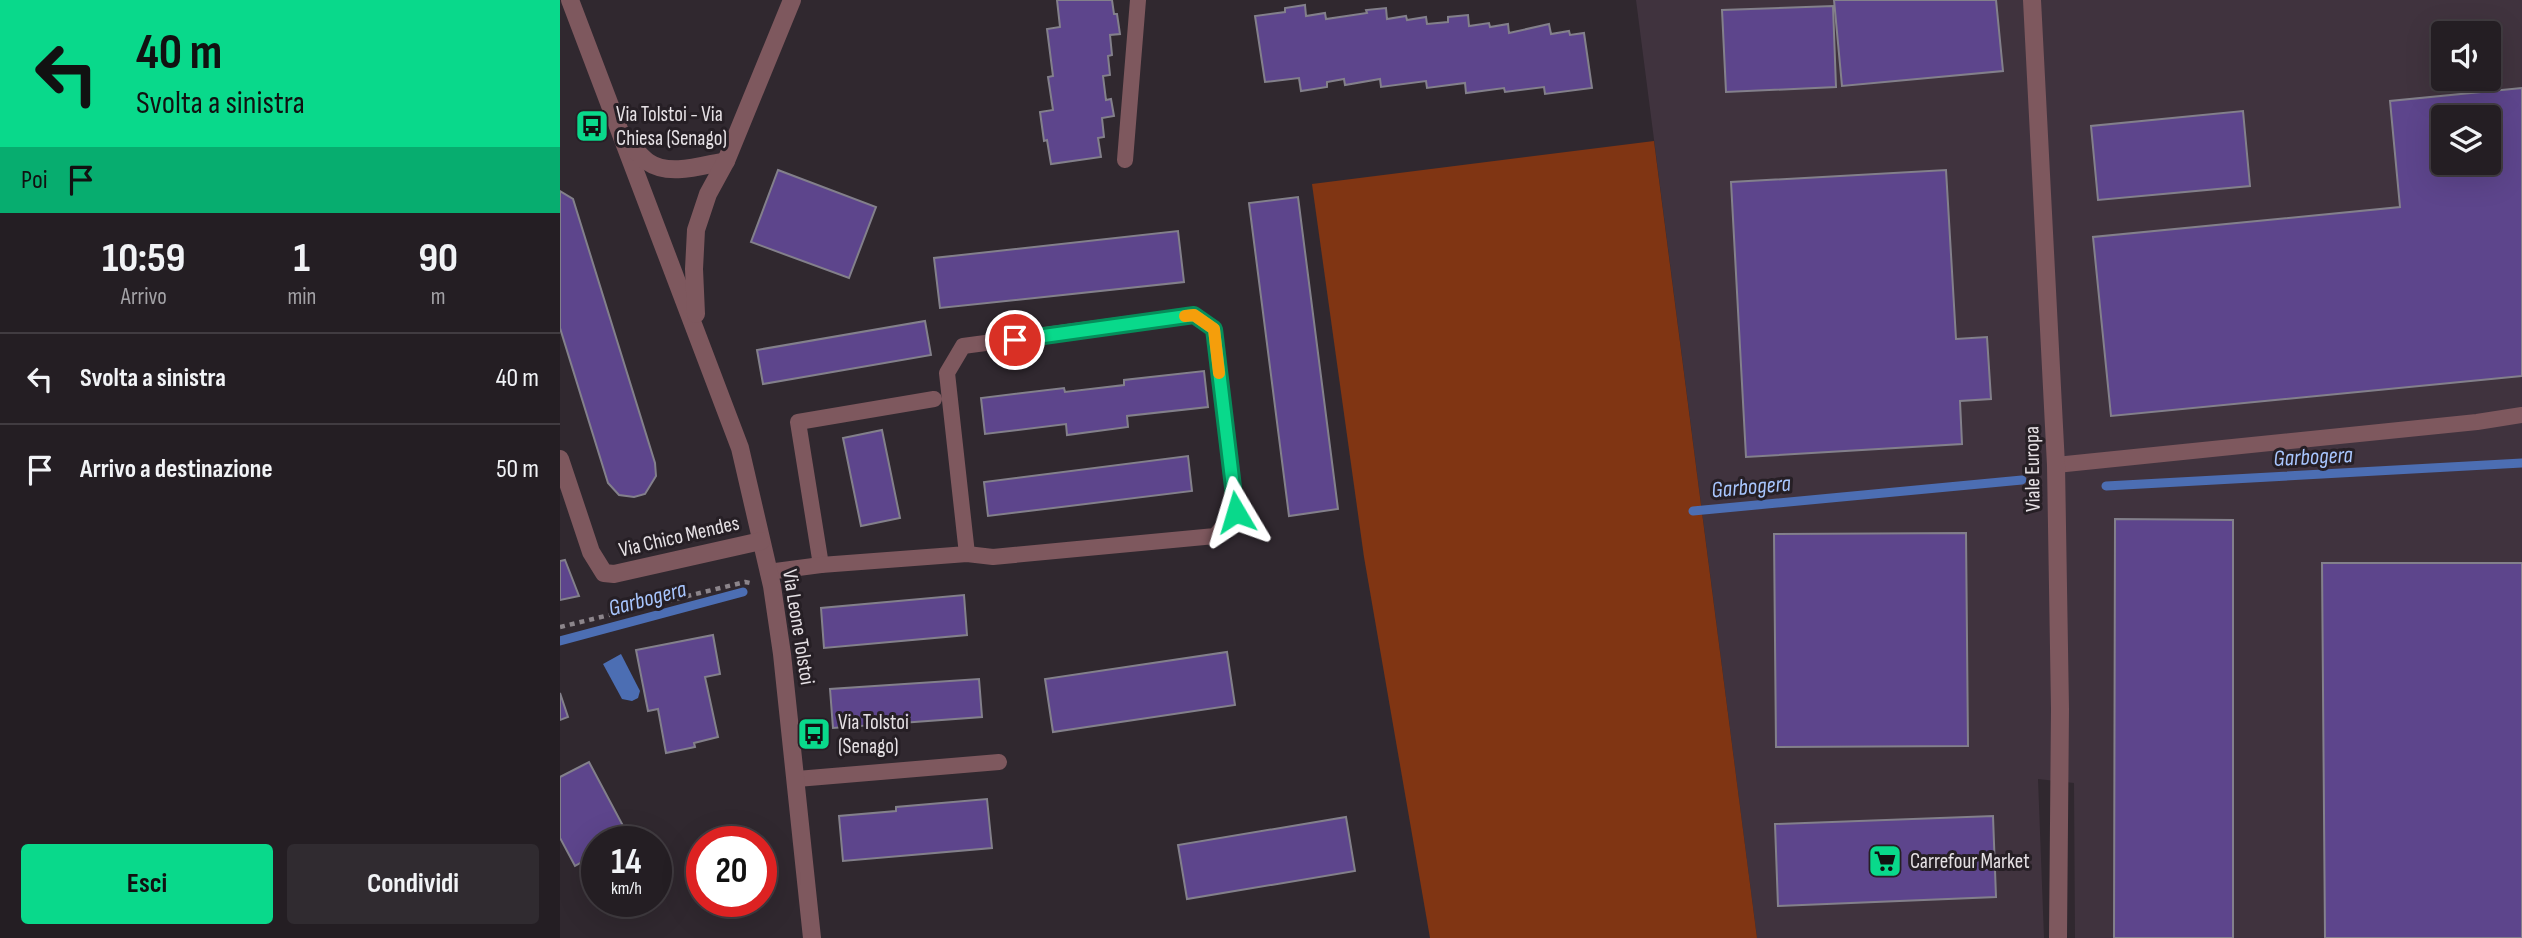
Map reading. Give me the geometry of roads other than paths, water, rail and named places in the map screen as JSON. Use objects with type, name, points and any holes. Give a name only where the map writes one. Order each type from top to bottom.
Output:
[{"type":"street","name":"Via Leone Tolstoi","points":[[570,0],[740,448],[770,579],[797,779],[812,938]]},
{"type":"street","name":"Via Leone Tolstoi","points":[[697,332],[694,269],[696,230],[708,194],[726,161],[792,0]]},
{"type":"street","name":"Viale Europa","points":[[2032,0],[2056,465],[2060,709],[2058,938]]},
{"type":"street","name":"Via Leone Tolstoi","points":[[623,137],[648,162],[660,168],[689,168],[726,161]]},
{"type":"street","name":"Via Chico Mendes","points":[[560,459],[591,552],[604,573],[614,574],[761,541]]},
{"type":"lane","points":[[1125,160],[1138,0]]},
{"type":"lane","points":[[770,579],[821,565],[967,554],[993,557],[1215,536],[1236,512],[1214,329],[1194,315],[963,346],[947,373],[967,554]]},
{"type":"lane","points":[[821,565],[798,422],[934,399]]},
{"type":"lane","points":[[2056,465],[2477,422],[2522,415]]},
{"type":"lane","points":[[797,779],[999,762]]},
{"type":"water","points":[[621,654],[640,691],[638,698],[632,701],[622,699],[603,664]]},
{"type":"waterway","name":"Garbogera","points":[[2106,486],[2522,463]]},
{"type":"waterway","name":"Garbogera","points":[[1693,511],[2022,480]]},
{"type":"waterway","name":"Garbogera","points":[[560,641],[743,592]]},
{"type":"place","name":"Via Tolstoi - Via Chiesa (Senago)","points":[[592,126]]},
{"type":"place","name":"Via Tolstoi (Senago)","points":[[814,734]]},
{"type":"place","name":"Carrefour Market","points":[[1885,861]]}]
